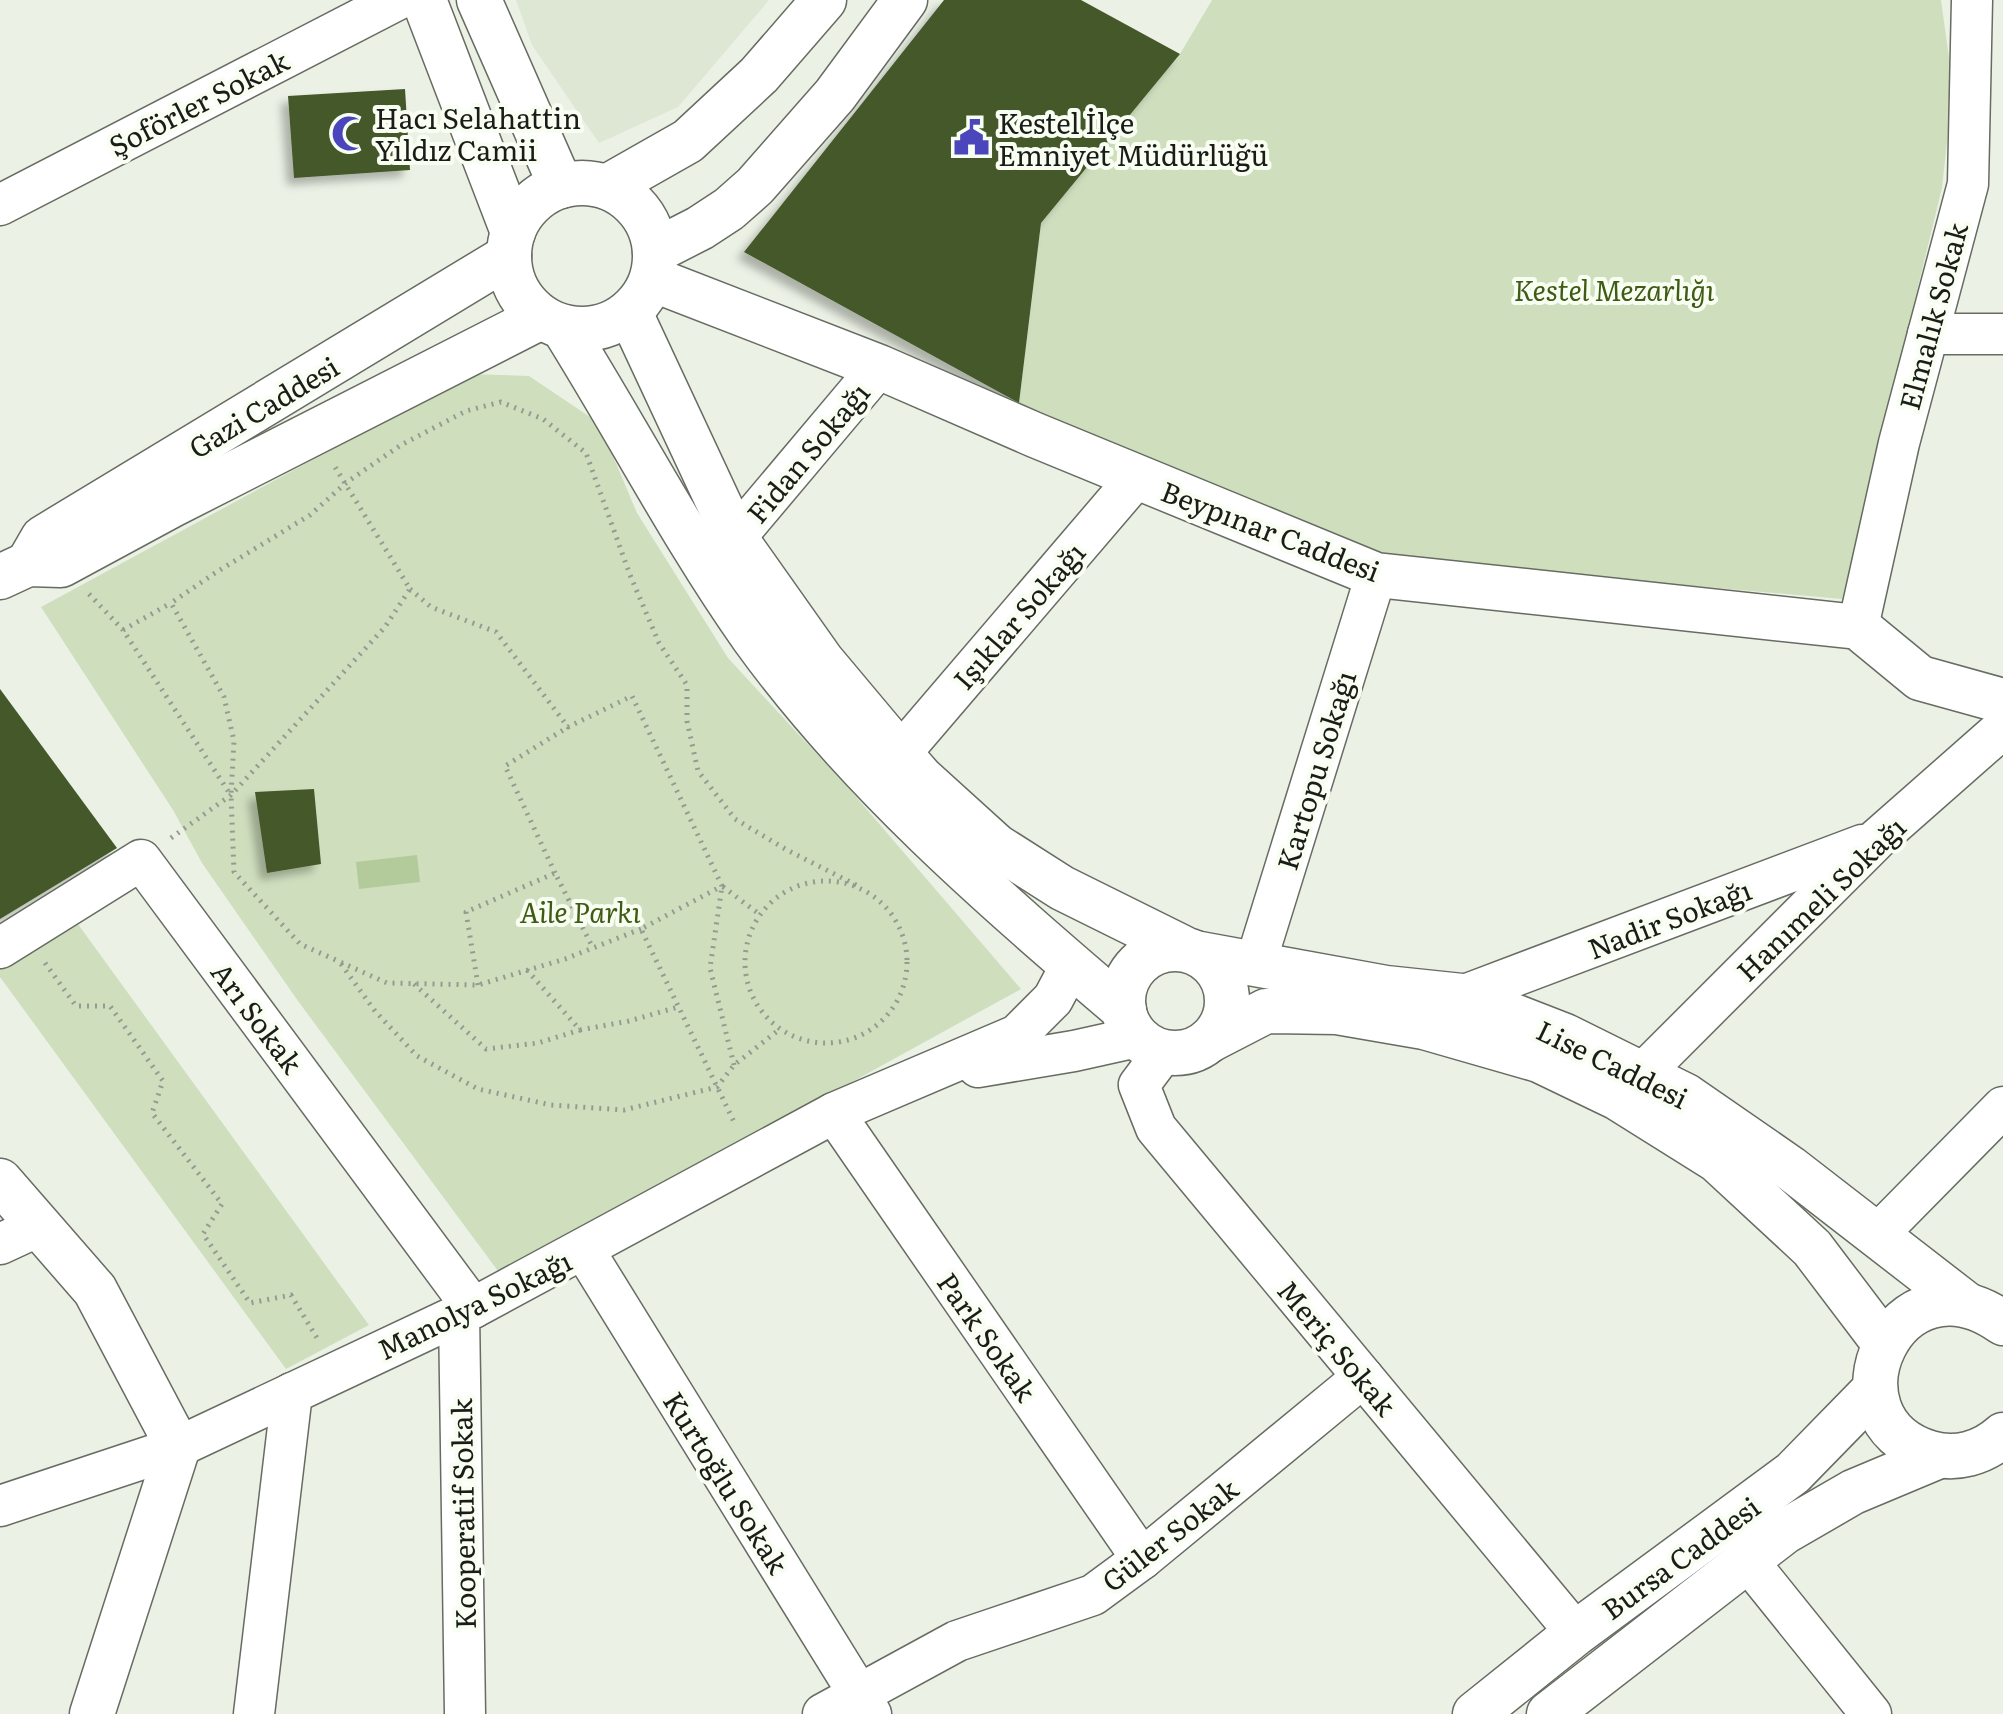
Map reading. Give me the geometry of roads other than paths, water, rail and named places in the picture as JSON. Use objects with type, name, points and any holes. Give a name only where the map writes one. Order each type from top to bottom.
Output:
[{"type":"main road","points":[[424,0],[511,244],[512,279],[523,301],[552,322],[715,581],[800,698],[897,805],[1007,912],[1071,965],[1141,1033],[1179,1053],[1196,1049],[1266,1011],[1337,1012],[1424,1027],[1539,1060],[1618,1098],[1717,1160],[1812,1248],[1884,1343]]},
{"type":"main road","points":[[479,0],[561,186]]},
{"type":"main road","points":[[607,187],[688,141],[759,75],[824,0]]},
{"type":"main road","points":[[552,322],[586,330],[609,325],[646,281],[700,228],[729,209],[755,186],[835,95],[905,0]]},
{"type":"main road","points":[[511,244],[524,212],[540,196],[561,186],[584,183],[607,187],[627,198],[643,215],[651,233],[646,281],[735,538],[822,661],[900,754],[921,778],[996,846],[1062,888],[1213,964],[1223,978],[1228,994],[1227,1011],[1221,1027],[1210,1040]]},
{"type":"main road","name":"Gazi Caddesi","points":[[29,569],[43,538],[511,244]]},
{"type":"main road","name":"Beypınar Caddesi","points":[[646,281],[879,367],[1376,575],[1858,627]]},
{"type":"main road","name":"Gazi Caddesi","points":[[29,569],[552,322]]},
{"type":"main road","points":[[1858,627],[1920,678],[2003,701]]},
{"type":"main road","points":[[1141,1033],[1123,994],[1128,978],[1137,964],[1150,954],[1166,949],[1192,951]]},
{"type":"main road","name":"Lise Caddesi","points":[[1192,951],[1386,988],[1462,996],[1565,1036],[1686,1096],[1790,1168],[1985,1314]]},
{"type":"main road","points":[[0,1181],[95,1290],[178,1447],[92,1714]]},
{"type":"main road","points":[[1939,1456],[1903,1440],[1890,1425],[1880,1408],[1875,1389],[1876,1366],[1884,1343],[1899,1324],[1919,1311],[1943,1304],[1985,1314]]},
{"type":"main road","name":"Bursa Caddesi","points":[[1475,1714],[1576,1633],[1793,1473],[1875,1389]]},
{"type":"main road","name":"Bursa Caddesi","points":[[1555,1712],[1784,1532],[1853,1492],[1939,1456],[1965,1455],[1999,1444]]},
{"type":"street","name":"Şoförler Sokak","points":[[0,205],[397,0]]},
{"type":"street","name":"Elmalık Sokak","points":[[1858,627],[1899,443],[1986,109],[1972,0]]},
{"type":"street","points":[[1928,334],[2003,334]]},
{"type":"street","name":"Fidan Sokağı","points":[[735,538],[879,367]]},
{"type":"street","name":"Işıklar Sokağı","points":[[900,754],[1137,477]]},
{"type":"street","name":"Kartopu Sokağı","points":[[1255,965],[1376,575]]},
{"type":"street","name":"Hanımeli Sokağı","points":[[1642,1074],[1877,839],[2003,728]]},
{"type":"street","name":"Nadir Sokağı","points":[[1462,996],[1877,839]]},
{"type":"street","name":"Arı Sokak","points":[[0,948],[141,860],[466,1311]]},
{"type":"street","name":"Manolya Sokağı","points":[[0,1506],[178,1447],[466,1311],[834,1113],[1017,1035],[1053,999],[1071,965]]},
{"type":"street","name":"Manolya Sokağı","points":[[934,1071],[1003,1064],[1141,1033]]},
{"type":"street","name":"Meriç Sokak","points":[[1141,1033],[1139,1085],[1156,1128],[1576,1633]]},
{"type":"street","points":[[1877,1235],[2003,1107]]},
{"type":"street","name":"Park Sokak","points":[[834,1113],[1142,1559]]},
{"type":"street","points":[[0,1244],[39,1226]]},
{"type":"street","name":"Kurtoğlu Sokak","points":[[584,1250],[865,1704]]},
{"type":"street","name":"Kooperatif Sokak","points":[[465,1714],[466,1311]]},
{"type":"street","name":"Güler Sokak","points":[[823,1714],[865,1704],[957,1641],[1093,1595],[1142,1559],[1363,1377]]},
{"type":"street","points":[[254,1714],[292,1393]]},
{"type":"street","points":[[1747,1560],[1871,1714]]},
{"type":"place","name":"Hacı Selahattin Yıldız Camii","points":[[349,133]]},
{"type":"place","name":"Kestel İlçe Emniyet Müdürlüğü","points":[[972,138]]},
{"type":"park label","name":"Kestel Mezarlığı","points":[[1614,289]]},
{"type":"park label","name":"Aile Parkı","points":[[580,911]]}]
